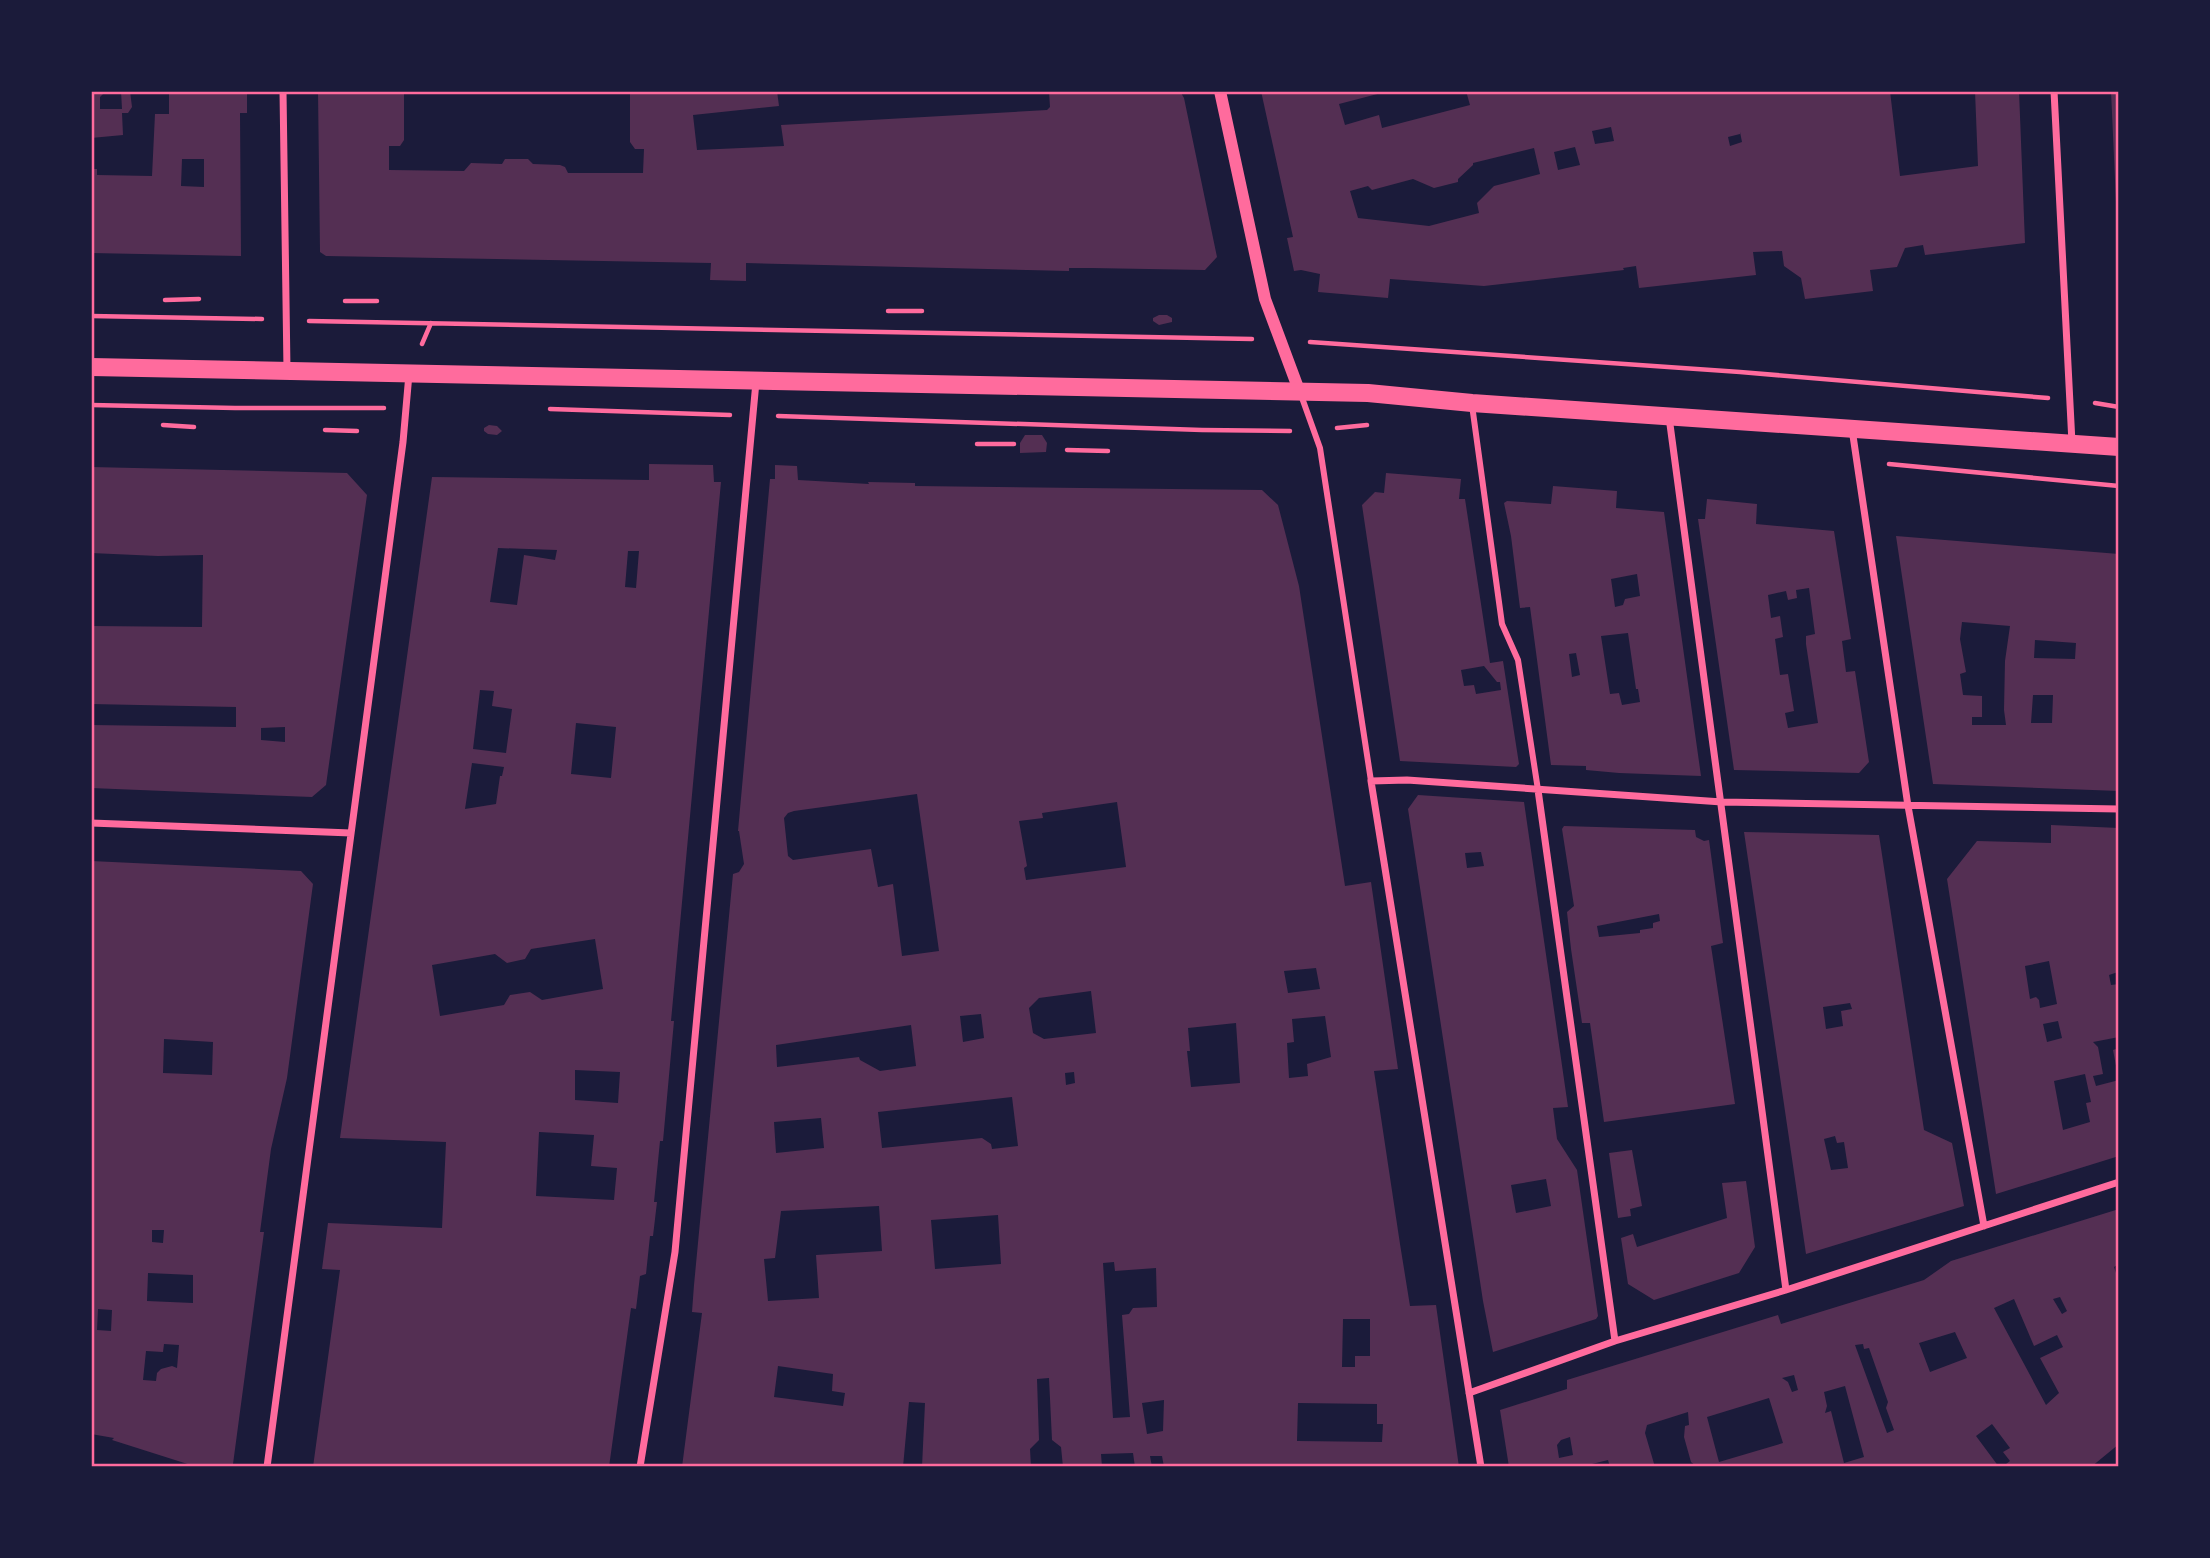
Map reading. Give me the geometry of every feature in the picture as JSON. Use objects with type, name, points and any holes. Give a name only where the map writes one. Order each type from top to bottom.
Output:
[{"type":"main road","points":[[91,367],[1368,393],[1472,403],[2119,447]]},
{"type":"street","points":[[283,91],[287,371]]},
{"type":"street","points":[[1220,91],[1265,299],[1314,430],[1323,464],[1481,1467]]},
{"type":"street","points":[[2054,91],[2072,444]]},
{"type":"street","points":[[267,1467],[409,373]]},
{"type":"street","points":[[640,1467],[675,1252],[757,380]]},
{"type":"street","points":[[1472,403],[1502,624],[1518,660],[1538,790],[1615,1341]]},
{"type":"street","points":[[1669,416],[1786,1290]]},
{"type":"street","points":[[1852,429],[1909,806],[1984,1226]]},
{"type":"street","points":[[1371,781],[1407,780],[1722,802],[2119,809]]},
{"type":"street","points":[[91,823],[351,833]]},
{"type":"street","points":[[1469,1392],[1615,1341],[1786,1290],[2119,1182]]},
{"type":"path","points":[[165,300],[199,299]]},
{"type":"path","points":[[345,301],[377,301]]},
{"type":"path","points":[[888,311],[922,311]]},
{"type":"path","points":[[91,316],[266,319]]},
{"type":"path","points":[[314,321],[1249,338]]},
{"type":"path","points":[[1306,342],[1754,373],[2070,400],[2119,407]]},
{"type":"path","points":[[91,405],[406,408]]},
{"type":"path","points":[[546,409],[1189,430],[1314,430]]},
{"type":"path","points":[[163,425],[194,427]]},
{"type":"path","points":[[326,430],[357,431]]},
{"type":"path","points":[[977,444],[1014,444]]},
{"type":"path","points":[[1067,450],[1108,451]]},
{"type":"building","points":[[91,91],[106,91],[100,97],[100,109],[122,109],[121,91],[130,91],[132,107],[128,113],[122,113],[123,135],[91,138]]},
{"type":"building","points":[[169,91],[247,91],[247,113],[240,113],[241,256],[91,253],[91,169],[97,169],[97,175],[152,176],[155,114],[169,114]],"holes":[[[182,159],[204,159],[204,187],[181,186]]]},
{"type":"building","points":[[318,91],[404,91],[404,140],[400,146],[389,146],[389,170],[464,171],[471,163],[502,164],[505,159],[528,159],[533,164],[560,165],[565,167],[568,173],[643,173],[644,149],[635,149],[630,142],[630,91],[777,91],[779,106],[693,115],[697,150],[784,146],[781,125],[1047,110],[1050,107],[1049,91],[1180,91],[1184,98],[1217,257],[1205,270],[1069,268],[1069,271],[746,263],[746,281],[710,280],[711,263],[326,256],[320,252]]},
{"type":"building","points":[[1261,91],[1389,91],[1339,104],[1345,125],[1379,115],[1382,128],[1470,105],[1466,91],[1890,91],[1900,176],[1978,166],[1975,91],[2019,91],[2025,243],[1925,255],[1923,245],[1905,248],[1897,267],[1870,270],[1873,291],[1805,299],[1801,278],[1784,266],[1782,251],[1753,252],[1756,275],[1639,288],[1636,266],[1623,268],[1624,270],[1484,286],[1390,279],[1388,298],[1318,292],[1320,274],[1294,271],[1287,238],[1293,237]],"holes":[[[1611,127],[1614,141],[1595,144],[1592,131]],[[1740,134],[1742,142],[1730,146],[1728,137]],[[1575,147],[1580,165],[1558,170],[1554,152]],[[1534,148],[1540,174],[1494,186],[1477,203],[1479,213],[1429,226],[1358,218],[1350,191],[1368,186],[1372,190],[1413,179],[1434,188],[1458,182],[1473,163]]]},
{"type":"building","points":[[2111,91],[2119,91],[2119,205],[2116,202]]},
{"type":"building","points":[[1167,315],[1172,318],[1172,322],[1159,325],[1153,318]]},
{"type":"building","points":[[489,425],[497,426],[502,431],[497,435],[488,434],[484,428]]},
{"type":"building","points":[[1025,435],[1042,435],[1047,443],[1046,452],[1020,453],[1020,443]]},
{"type":"building","points":[[649,464],[713,465],[714,482],[721,482],[671,1021],[674,1021],[663,1141],[660,1141],[654,1202],[657,1202],[646,1274],[640,1276],[636,1309],[631,1308],[609,1467],[313,1467],[340,1270],[322,1269],[328,1223],[442,1228],[446,1142],[340,1138],[432,477],[649,480]],"holes":[[[498,548],[557,550],[555,560],[524,555],[517,605],[490,602]],[[628,551],[639,551],[636,588],[625,587]],[[480,690],[494,691],[492,706],[512,709],[506,753],[473,749]],[[576,723],[616,727],[611,778],[571,774]],[[472,763],[504,767],[496,804],[465,809]],[[595,939],[603,989],[542,1000],[530,992],[510,995],[504,1005],[440,1016],[432,965],[495,954],[507,963],[525,959],[531,949]],[[575,1070],[620,1072],[618,1103],[575,1100]],[[539,1132],[594,1135],[591,1166],[617,1168],[614,1200],[536,1196]]]},
{"type":"building","points":[[775,465],[797,466],[798,480],[869,484],[868,482],[915,483],[915,486],[1262,490],[1278,505],[1299,586],[1345,886],[1371,882],[1398,1069],[1374,1071],[1400,1244],[1410,1306],[1436,1305],[1459,1467],[1164,1467],[1162,1456],[1150,1456],[1152,1467],[1135,1467],[1133,1453],[1101,1454],[1102,1467],[1063,1467],[1061,1447],[1052,1440],[1049,1378],[1037,1379],[1039,1440],[1030,1449],[1031,1467],[922,1467],[925,1403],[909,1402],[903,1467],[682,1467],[702,1313],[692,1312],[694,1285],[733,874],[739,872],[744,864],[738,831],[770,479],[775,479]],"holes":[[[917,794],[939,951],[902,956],[893,884],[878,887],[871,849],[793,860],[788,856],[784,818],[794,811]],[[1117,802],[1126,867],[1026,880],[1024,868],[1027,866],[1019,821],[1043,818],[1042,813]],[[1316,968],[1320,989],[1288,993],[1284,971]],[[1091,991],[1096,1033],[1044,1039],[1033,1033],[1029,1008],[1039,998]],[[981,1014],[984,1038],[963,1042],[960,1016]],[[1325,1016],[1331,1057],[1307,1064],[1308,1076],[1289,1078],[1287,1043],[1294,1042],[1292,1019]],[[1236,1023],[1240,1083],[1191,1087],[1187,1051],[1190,1051],[1188,1028]],[[911,1025],[916,1066],[880,1071],[859,1057],[777,1067],[776,1045]],[[1074,1072],[1075,1083],[1066,1085],[1065,1073]],[[1012,1097],[1018,1146],[992,1149],[991,1144],[982,1138],[882,1148],[878,1112]],[[821,1118],[824,1148],[776,1153],[774,1122]],[[879,1206],[882,1251],[816,1255],[819,1298],[768,1301],[764,1259],[775,1258],[781,1211]],[[998,1215],[1001,1264],[935,1269],[931,1220]],[[1114,1262],[1115,1271],[1156,1268],[1157,1307],[1133,1308],[1129,1314],[1122,1315],[1130,1417],[1113,1418],[1103,1263]],[[1343,1319],[1370,1319],[1370,1356],[1355,1356],[1355,1367],[1342,1367]],[[778,1366],[833,1374],[832,1391],[845,1393],[843,1406],[774,1397]],[[1164,1400],[1163,1431],[1147,1434],[1142,1403]],[[1298,1403],[1377,1404],[1377,1424],[1383,1424],[1382,1442],[1297,1441]]]},
{"type":"building","points":[[91,467],[347,473],[367,495],[326,785],[312,797],[91,788],[91,725],[236,727],[236,707],[91,704],[91,626],[202,627],[203,555],[91,553]],"holes":[[[285,727],[285,742],[261,740],[261,728]]]},
{"type":"building","points":[[1386,473],[1461,479],[1459,499],[1465,499],[1490,663],[1503,661],[1519,764],[1516,767],[1400,761],[1362,505],[1375,492],[1384,493]],"holes":[[[1484,666],[1497,682],[1500,682],[1501,690],[1476,694],[1474,685],[1464,686],[1461,670]]]},
{"type":"building","points":[[1553,486],[1617,491],[1616,508],[1664,512],[1701,776],[1619,773],[1586,770],[1586,766],[1551,765],[1530,607],[1520,608],[1504,503],[1551,504]],"holes":[[[1637,574],[1640,596],[1625,599],[1623,605],[1615,607],[1611,579]],[[1628,633],[1640,702],[1622,705],[1619,693],[1610,694],[1601,636]],[[1576,653],[1580,675],[1572,677],[1569,654]]]},
{"type":"building","points":[[1707,499],[1757,504],[1756,524],[1834,531],[1851,639],[1842,641],[1846,672],[1855,671],[1869,762],[1859,773],[1734,770],[1698,519],[1705,519]],"holes":[[[1809,588],[1815,634],[1806,636],[1806,644],[1818,723],[1788,728],[1785,713],[1794,711],[1788,674],[1780,675],[1775,639],[1783,637],[1780,616],[1771,618],[1768,595],[1786,591],[1788,600],[1797,598],[1796,590]]]},
{"type":"building","points":[[1896,536],[2119,554],[2119,791],[1933,784]],"holes":[[[1962,622],[2010,626],[2005,661],[2006,725],[1972,725],[1972,717],[1982,717],[1982,696],[1963,695],[1960,674],[1966,672],[1960,639]],[[2035,640],[2076,643],[2075,659],[2034,658]],[[2033,695],[2053,695],[2052,723],[2031,723]]]},
{"type":"building","points":[[1418,795],[1524,802],[1568,1107],[1553,1108],[1557,1139],[1577,1170],[1598,1316],[1596,1319],[1493,1352],[1483,1301],[1408,809]],"holes":[[[1481,852],[1484,866],[1467,868],[1465,853]],[[1546,1179],[1551,1206],[1516,1213],[1511,1185]]]},
{"type":"building","points":[[2051,825],[2119,828],[2119,962],[2118,972],[2109,975],[2111,985],[2119,984],[2119,1037],[2093,1042],[2098,1047],[2103,1074],[2093,1076],[2096,1086],[2119,1080],[2119,1156],[1996,1194],[1947,879],[1977,841],[2051,843]],"holes":[[[2049,961],[2057,1004],[2040,1008],[2036,997],[2030,999],[2025,966]],[[2058,1021],[2062,1038],[2047,1042],[2043,1024]],[[2085,1074],[2091,1102],[2086,1103],[2090,1122],[2063,1130],[2054,1081]]]},
{"type":"building","points":[[1564,826],[1695,830],[1696,837],[1709,840],[1723,943],[1711,946],[1735,1104],[1604,1122],[1590,1023],[1582,1023],[1571,949],[1567,912],[1574,906],[1562,829]],"holes":[[[1659,914],[1660,921],[1653,923],[1653,928],[1640,930],[1640,933],[1599,937],[1597,926]]]},
{"type":"building","points":[[1744,832],[1879,835],[1924,1130],[1952,1143],[1964,1206],[1806,1254]],"holes":[[[1850,1003],[1852,1009],[1841,1011],[1843,1026],[1826,1029],[1823,1007]],[[1835,1136],[1837,1143],[1844,1142],[1848,1168],[1831,1170],[1824,1139]]]},
{"type":"building","points":[[91,861],[301,871],[313,884],[287,1078],[271,1149],[260,1232],[264,1232],[233,1464],[228,1467],[197,1467],[112,1440],[114,1438],[91,1434]],"holes":[[[164,1039],[213,1042],[212,1075],[163,1073]],[[152,1230],[164,1230],[163,1243],[152,1242]],[[148,1273],[193,1275],[193,1303],[147,1301]],[[98,1309],[112,1310],[111,1331],[97,1330]],[[164,1344],[179,1345],[177,1368],[172,1366],[161,1369],[157,1373],[156,1381],[143,1380],[146,1351],[163,1352]]]},
{"type":"building","points":[[2119,1048],[2119,1076],[2118,1076],[2113,1050]]},
{"type":"building","points":[[1632,1150],[1642,1206],[1630,1209],[1631,1216],[1618,1218],[1609,1153]]},
{"type":"building","points":[[1746,1181],[1755,1247],[1739,1273],[1654,1300],[1628,1284],[1621,1238],[1633,1234],[1637,1247],[1727,1218],[1722,1183]]},
{"type":"building","points":[[2119,1209],[2119,1264],[2114,1267],[2116,1273],[2119,1271],[2119,1444],[2091,1467],[2007,1467],[2006,1464],[2010,1461],[2003,1452],[2010,1448],[1992,1424],[1976,1436],[1999,1467],[1697,1467],[1691,1462],[1684,1437],[1685,1426],[1689,1425],[1688,1412],[1647,1425],[1645,1433],[1655,1467],[1610,1467],[1608,1460],[1580,1467],[1509,1467],[1500,1410],[1567,1389],[1567,1380],[1778,1315],[1781,1324],[1924,1280],[1951,1261]],"holes":[[[2060,1297],[2067,1311],[2062,1314],[2053,1299]],[[2014,1299],[2034,1346],[2057,1335],[2063,1347],[2040,1358],[2059,1393],[2046,1405],[1994,1308]],[[1955,1332],[1967,1358],[1930,1372],[1919,1343]],[[1863,1344],[1864,1349],[1869,1348],[1888,1402],[1886,1408],[1894,1430],[1887,1433],[1855,1345]],[[1794,1375],[1798,1390],[1792,1392],[1788,1382],[1782,1378]],[[1845,1386],[1864,1457],[1844,1463],[1831,1411],[1825,1413],[1827,1406],[1824,1392]],[[1769,1398],[1783,1443],[1719,1462],[1707,1417]],[[1570,1437],[1573,1455],[1559,1458],[1557,1445],[1561,1440]]]}]
